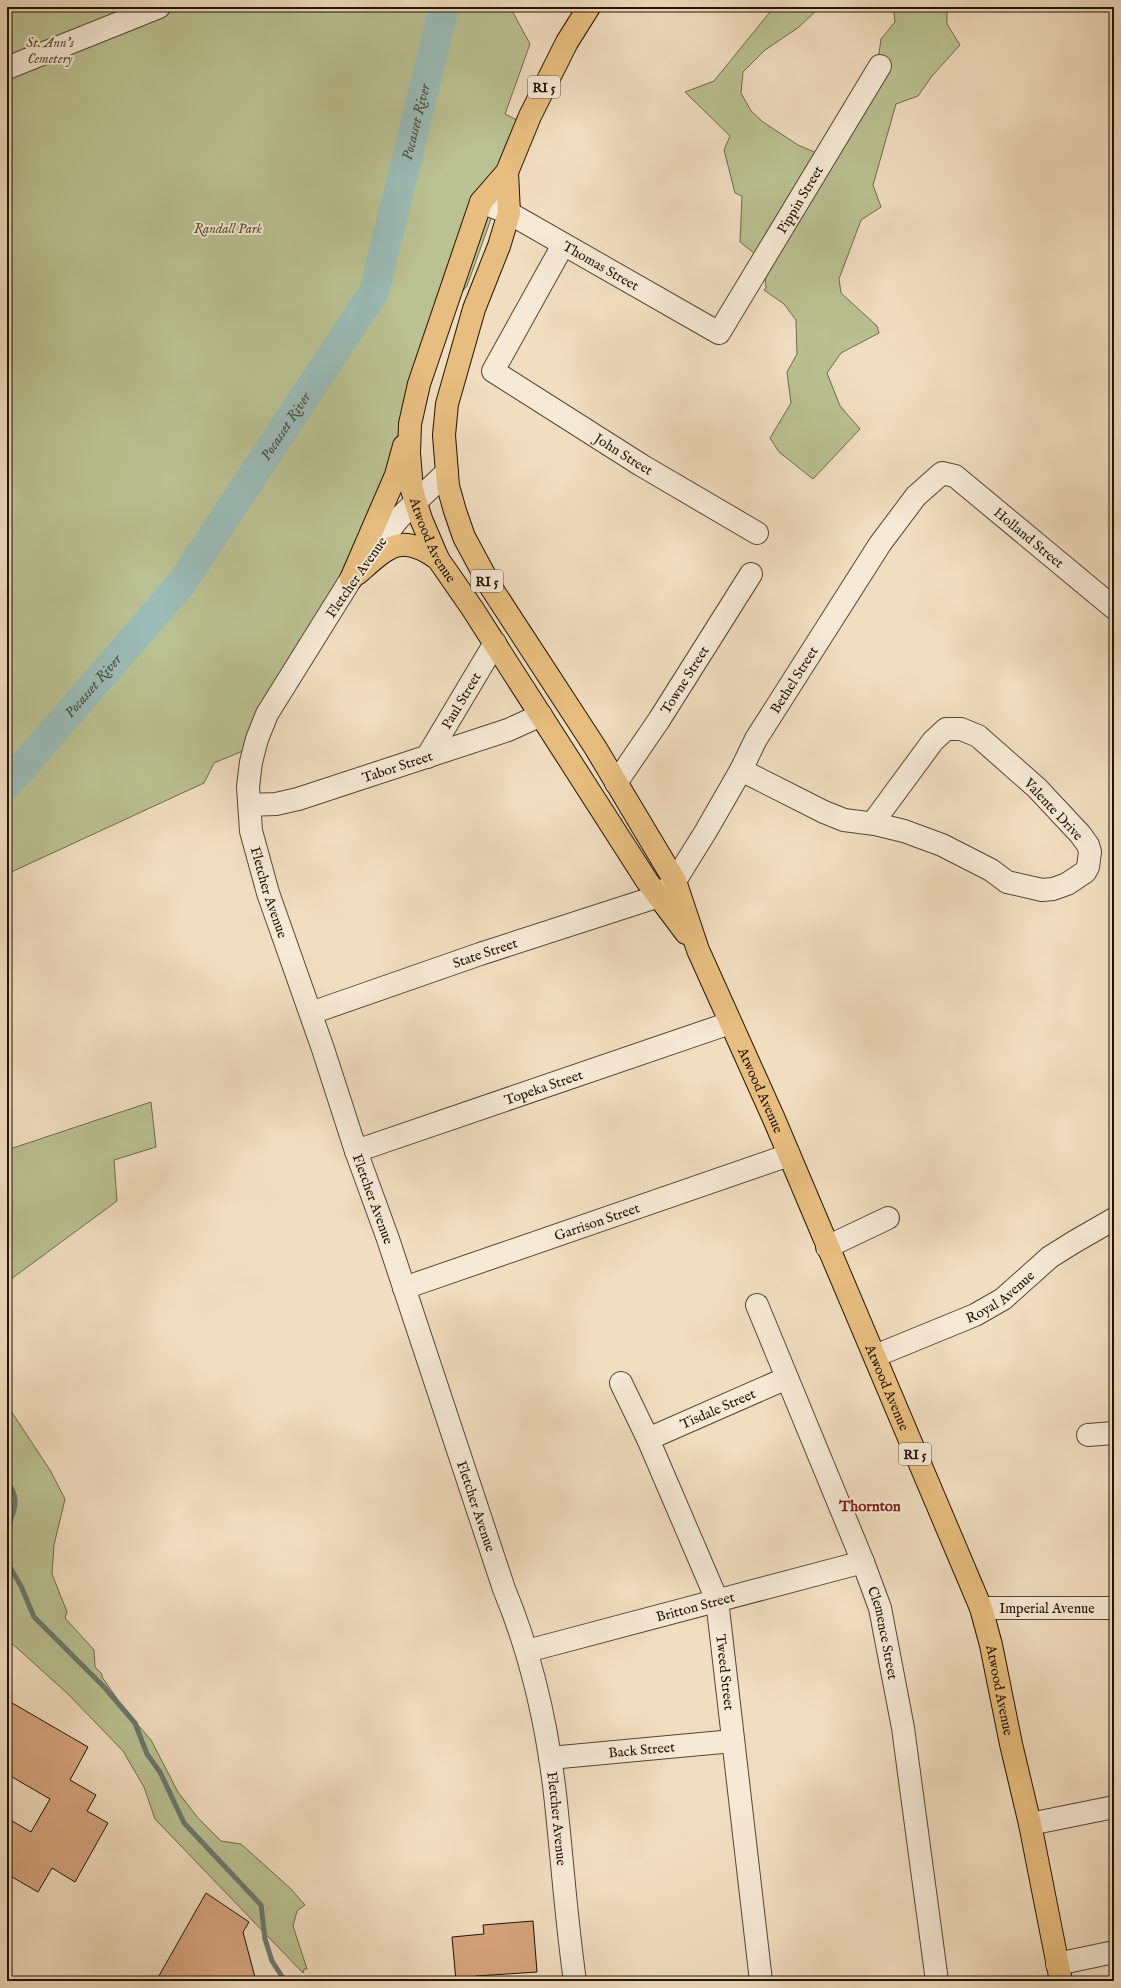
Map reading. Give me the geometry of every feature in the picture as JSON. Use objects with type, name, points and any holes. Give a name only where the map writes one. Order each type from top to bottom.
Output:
[{"type":"main road","name":"Atwood Avenue","points":[[589,7],[567,42],[530,116],[507,172],[481,202],[422,377],[410,424],[409,453],[412,490],[420,519],[438,559],[495,643],[648,881],[698,950]]},
{"type":"main road","name":"Atwood Avenue","points":[[507,172],[509,213],[499,246],[474,309],[447,404],[444,435],[447,472],[455,511],[464,537],[492,589],[616,783],[675,881],[698,950],[858,1315],[981,1608],[991,1644],[1011,1744],[1030,1824],[1059,1972]]},
{"type":"main road","points":[[351,579],[396,475],[410,424]]},
{"type":"main road","points":[[351,579],[382,552],[392,547],[409,544],[425,550],[438,559]]},
{"type":"street","points":[[7,68],[159,7]]},
{"type":"street","name":"Pippin Street","points":[[719,333],[880,66]]},
{"type":"street","name":"Thomas Street","points":[[481,202],[509,213],[719,333]]},
{"type":"street","name":"John Street","points":[[563,245],[493,370],[641,464],[757,532]]},
{"type":"street","name":"Fletcher Avenue","points":[[447,472],[399,518],[351,579],[267,714],[251,762],[248,787],[251,831],[268,893],[311,1013],[356,1151],[404,1288],[504,1589],[520,1627],[534,1673],[555,1793],[568,1934],[575,1981]]},
{"type":"street","name":"Holland Street","points":[[942,473],[956,476],[1114,608]]},
{"type":"street","name":"Bethel Street","points":[[659,896],[675,881],[741,770],[756,739],[880,544],[916,496],[942,473]]},
{"type":"street","name":"Towne Street","points":[[616,783],[659,720],[751,574]]},
{"type":"street","name":"Paul Street","points":[[427,757],[495,643]]},
{"type":"street","name":"Tabor Street","points":[[250,805],[276,804],[298,799],[508,730],[541,715]]},
{"type":"street","name":"Valente Drive","points":[[741,770],[844,820],[875,824],[904,831],[942,845],[991,870],[1007,882],[1042,890],[1053,889],[1067,884],[1085,872],[1088,867],[1090,852],[1088,845],[1080,834],[1031,783],[978,736],[961,729],[946,729],[933,741],[877,817],[875,824]]},
{"type":"street","name":"State Street","points":[[311,1013],[480,954],[659,896]]},
{"type":"street","name":"Topeka Street","points":[[356,1151],[730,1023]]},
{"type":"street","name":"Garrison Street","points":[[404,1288],[789,1155]]},
{"type":"street","points":[[827,1247],[888,1218]]},
{"type":"street","name":"Royal Avenue","points":[[875,1356],[975,1314],[1003,1299],[1050,1257],[1114,1219]]},
{"type":"street","name":"Clemence Street","points":[[757,1305],[863,1562],[880,1608],[902,1728],[937,1981]]},
{"type":"street","name":"Tisdale Street","points":[[648,1439],[787,1378]]},
{"type":"street","name":"Tweed Street","points":[[621,1383],[648,1439],[717,1600],[761,1981]]},
{"type":"street","points":[[1088,1436],[1114,1433]]},
{"type":"street","name":"Britton Street","points":[[527,1651],[863,1562]]},
{"type":"street","name":"Imperial Avenue","points":[[981,1608],[1114,1608]]},
{"type":"street","name":"Back Street","points":[[550,1758],[733,1742]]},
{"type":"street","points":[[1030,1824],[1114,1807]]},
{"type":"street","points":[[1059,1972],[1114,1952]]},
{"type":"green space","name":"Randall Park","points":[[7,7],[510,7],[530,44],[505,114],[525,124],[467,286],[457,298],[372,528],[250,748],[214,763],[204,783],[7,874]]},
{"type":"green space","points":[[774,7],[820,7],[799,27],[765,50],[743,72],[741,93],[751,111],[763,122],[798,145],[819,154],[824,153],[879,53],[881,39],[895,22],[894,13],[889,7],[947,7],[947,24],[960,45],[932,76],[918,96],[896,104],[873,185],[881,207],[861,220],[839,279],[841,293],[877,326],[879,333],[841,353],[827,373],[840,406],[860,429],[813,479],[779,452],[770,438],[791,403],[787,372],[797,354],[796,320],[784,304],[764,290],[766,288],[764,261],[740,242],[742,196],[735,193],[724,150],[730,136],[685,92],[714,81]]},
{"type":"green space","points":[[151,1102],[156,1147],[114,1160],[117,1201],[7,1282],[7,1150]]},
{"type":"green space","points":[[7,1399],[11,1411],[50,1470],[65,1499],[54,1545],[52,1574],[67,1612],[65,1618],[94,1650],[95,1667],[102,1674],[102,1677],[125,1710],[151,1740],[178,1792],[198,1818],[221,1841],[241,1844],[290,1888],[305,1905],[297,1911],[293,1926],[307,1969],[304,1969],[303,1973],[155,1819],[144,1787],[123,1751],[68,1694],[7,1639]]},
{"type":"building","points":[[7,1700],[88,1747],[70,1780],[96,1795],[87,1811],[108,1823],[75,1882],[52,1868],[38,1892],[7,1874],[7,1818],[31,1832],[50,1799],[7,1774]]},
{"type":"building","points":[[206,1893],[249,1922],[243,1932],[256,1981],[156,1981]]},
{"type":"building","points":[[533,1921],[537,1972],[476,1976],[477,1981],[456,1981],[452,1937],[484,1934],[483,1925]]},
{"type":"waterway","name":"Pocasset River","points":[[7,785],[181,584],[374,292],[444,7]]},
{"type":"waterway","points":[[7,1482],[12,1488],[15,1500],[14,1511],[7,1531]]},
{"type":"waterway","points":[[7,1562],[21,1586],[34,1617],[105,1688],[135,1723],[147,1754],[160,1772],[184,1823],[261,1905],[265,1939],[272,1961],[285,1981]]},
{"type":"district","name":"Thornton","points":[[870,1506]]},
{"type":"park label","name":"St. Ann's Cemetery","points":[[50,50]]}]
